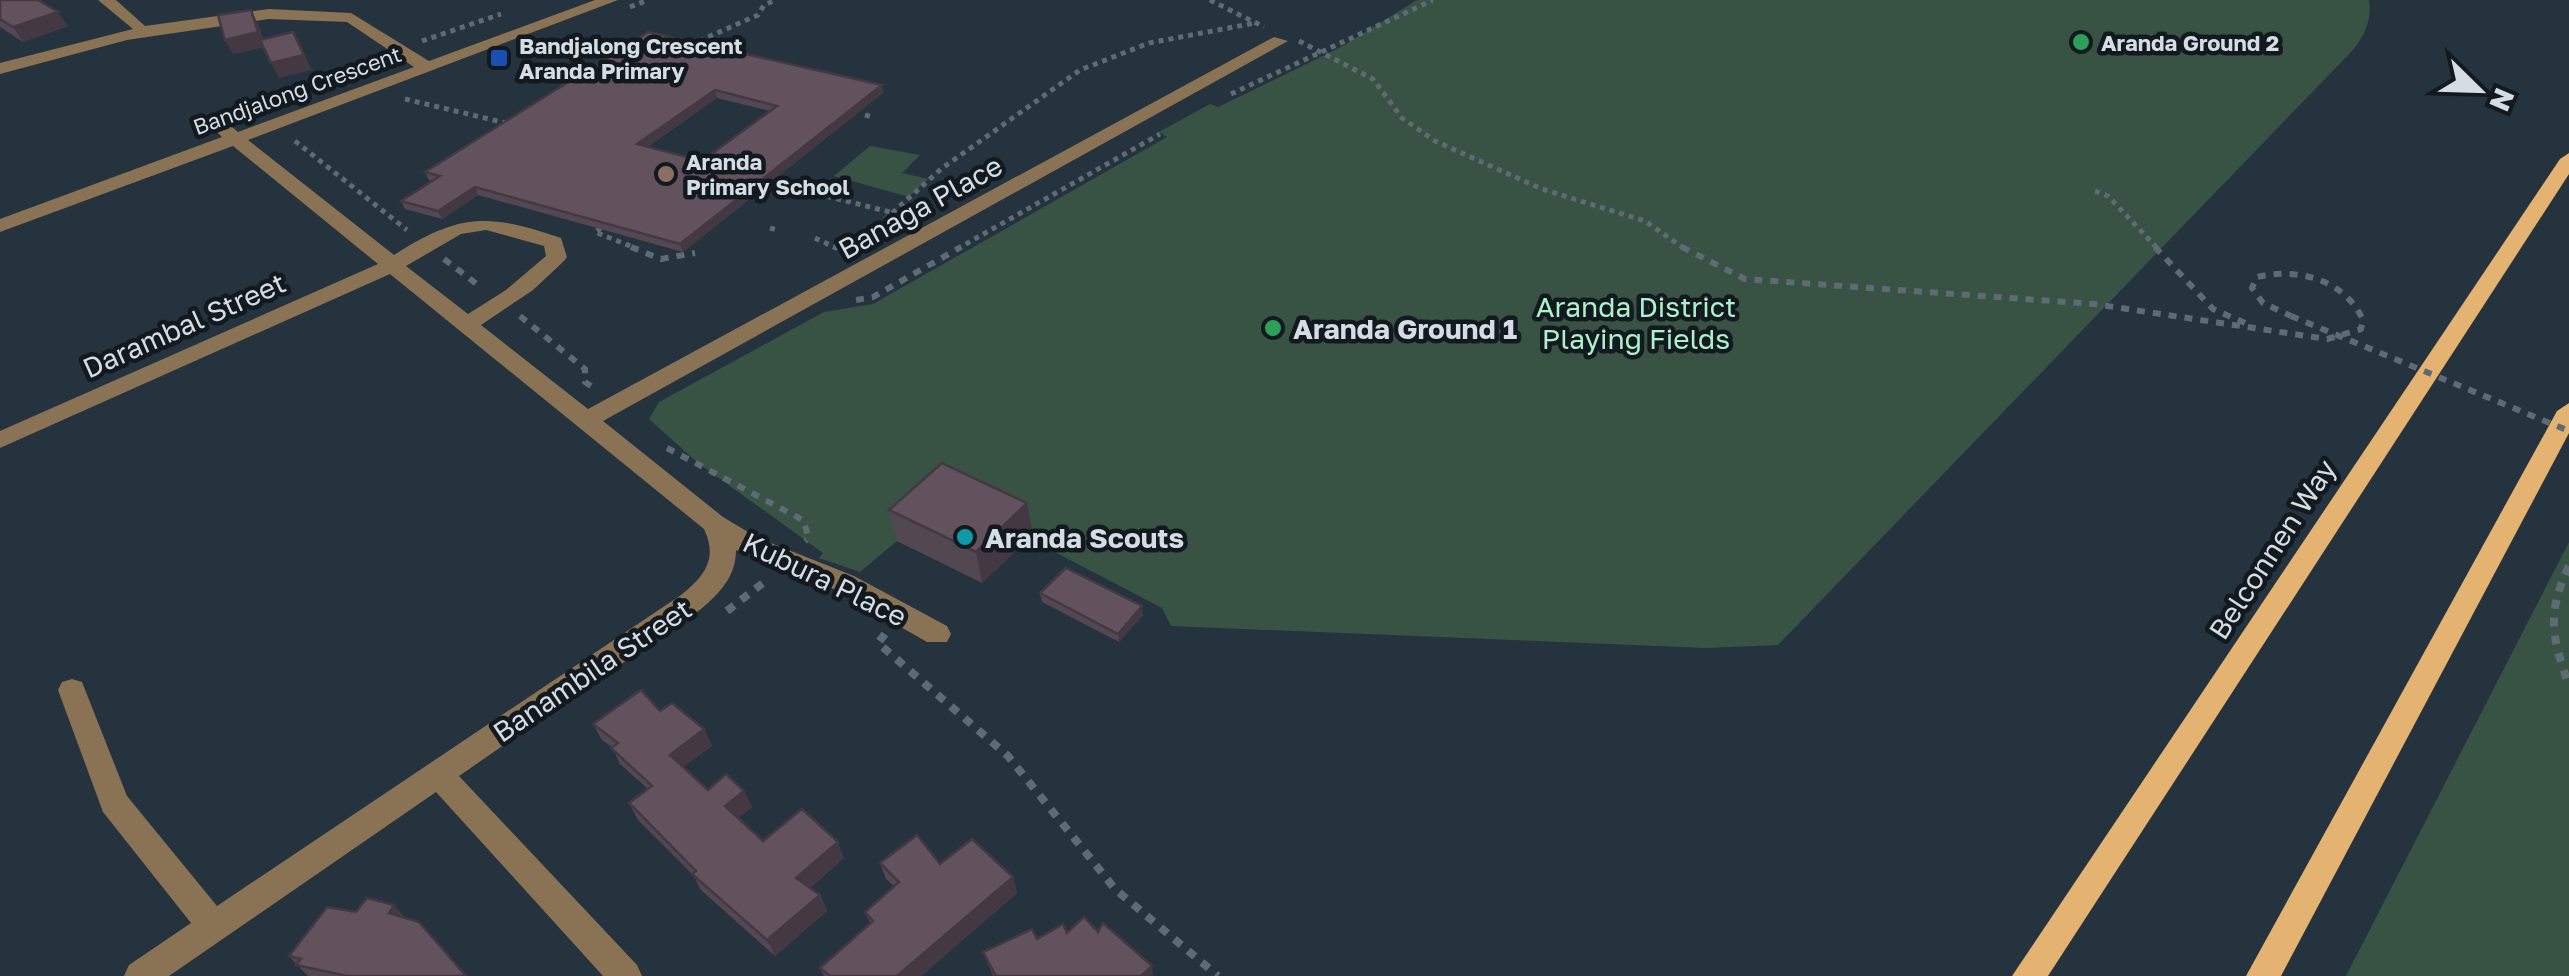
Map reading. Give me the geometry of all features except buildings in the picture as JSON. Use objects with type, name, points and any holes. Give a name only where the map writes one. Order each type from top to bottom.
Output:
[{"type":"main road","name":"Belconnen Way","points":[[2029,976],[2569,159]]},
{"type":"main road","points":[[2263,976],[2569,411]]},
{"type":"street","points":[[106,0],[138,25]]},
{"type":"street","name":"Bandjalong Crescent","points":[[0,215],[570,0]]},
{"type":"street","name":"Bandjalong Crescent","points":[[414,58],[610,0]]},
{"type":"street","points":[[0,69],[138,25],[210,8],[296,5],[350,17],[414,58]]},
{"type":"street","name":"Banaga Place","points":[[586,420],[1280,41]]},
{"type":"street","points":[[227,129],[714,523]]},
{"type":"street","name":"Bandjalong Crescent","points":[[0,226],[227,129]]},
{"type":"street","name":"Darambal Street","points":[[0,440],[392,266],[446,230],[470,222],[500,224],[554,242],[557,257],[502,303]]},
{"type":"street","points":[[466,324],[502,303]]},
{"type":"street","name":"Kubura Place","points":[[714,523],[749,545],[845,583],[937,634]]},
{"type":"street","name":"Banambila Street","points":[[141,976],[712,586],[726,558],[724,540],[714,523]]},
{"type":"street","points":[[72,690],[114,803],[214,926]]},
{"type":"street","points":[[438,774],[625,976]]},
{"type":"path","points":[[677,53],[758,15],[764,5],[776,0]]},
{"type":"path","points":[[815,238],[836,248],[893,215],[942,169],[1080,70],[1150,43],[1256,23],[1210,0]]},
{"type":"path","points":[[1434,0],[1321,50],[1373,79],[1402,118],[1435,141],[1542,190],[1645,221],[1729,274],[1778,284],[2094,304],[2327,339],[2340,338],[2346,337],[2357,332],[2363,320],[2355,303],[2308,276],[2268,273],[2257,277],[2252,288],[2270,307],[2326,330],[2343,338],[2569,431]]},
{"type":"path","points":[[227,129],[414,58],[518,9]]},
{"type":"path","points":[[399,97],[516,126]]},
{"type":"path","points":[[865,115],[873,116]]},
{"type":"path","points":[[295,141],[585,369],[585,382],[608,392]]},
{"type":"path","points":[[778,184],[908,216],[932,231]]},
{"type":"path","points":[[2095,191],[2108,196],[2213,309],[2256,327]]},
{"type":"path","points":[[600,228],[595,232],[661,259],[696,254]]},
{"type":"path","points":[[654,442],[803,520],[808,538]]},
{"type":"path","points":[[2569,566],[2550,602],[2551,631],[2569,686]]},
{"type":"path","points":[[715,620],[768,578]]},
{"type":"path","points":[[901,614],[878,642],[1008,756],[1115,890],[1218,976]]},
{"type":"green space","name":"Aranda District Playing Fields","points":[[1417,0],[2369,0],[2370,7],[2366,27],[2352,51],[1778,645],[1706,648],[1171,626],[1162,608],[963,504],[911,548],[897,541],[860,572],[819,558],[823,553],[698,463],[649,419],[659,402],[824,312],[873,304],[1167,137],[1159,132],[1210,104],[1218,107],[1341,47]]},
{"type":"green space","points":[[870,146],[920,155],[902,173],[928,179],[909,197],[834,176]]},
{"type":"green space","points":[[2569,542],[2569,976],[2346,976]]},
{"type":"place","name":"Aranda Ground 2","points":[[2081,42]]},
{"type":"place","name":"Bandjalong Crescent Aranda Primary","points":[[499,58]]},
{"type":"place","name":"Aranda Primary School","points":[[666,174]]},
{"type":"place","name":"Aranda Ground 1","points":[[1273,328]]},
{"type":"place","name":"Aranda Scouts","points":[[965,537]]}]
